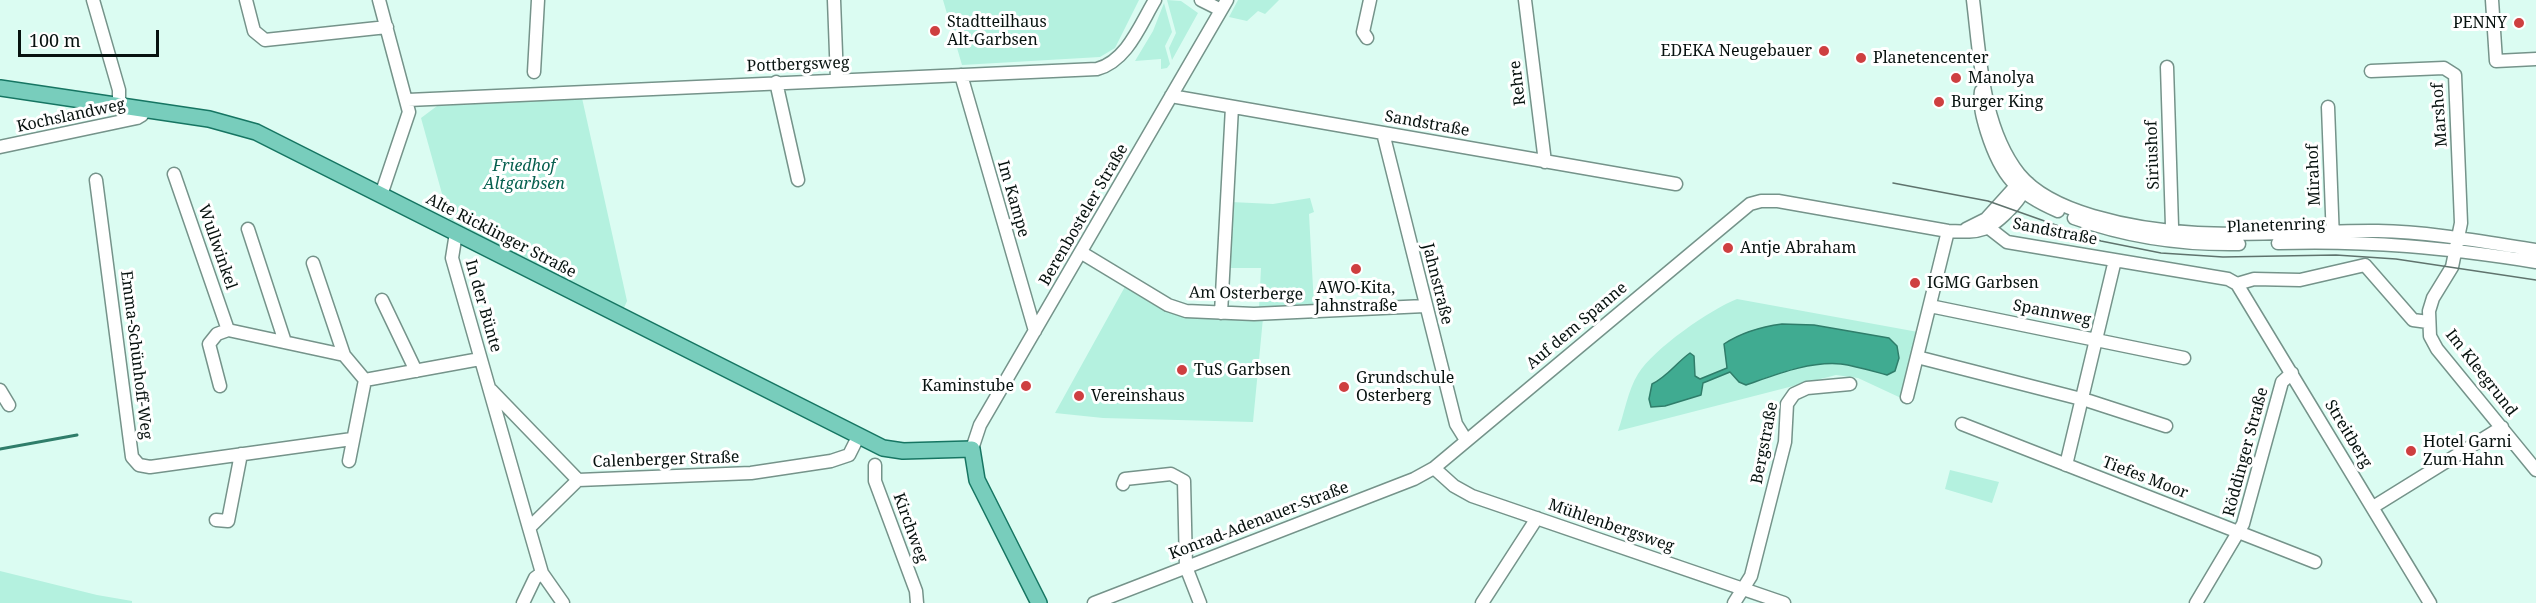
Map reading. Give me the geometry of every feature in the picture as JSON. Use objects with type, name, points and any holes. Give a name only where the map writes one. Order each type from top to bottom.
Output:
[{"type":"main road","name":"Alte Ricklinger Straße","points":[[0,88],[208,119],[256,132],[894,451],[972,449]]},
{"type":"main road","points":[[972,449],[977,480],[1039,603]]},
{"type":"street","points":[[93,0],[119,90],[119,106]]},
{"type":"street","points":[[246,0],[254,31],[265,40],[387,27]]},
{"type":"street","points":[[379,0],[408,100],[407,122],[381,195]]},
{"type":"street","points":[[534,72],[538,0]]},
{"type":"street","points":[[834,0],[837,80]]},
{"type":"street","name":"Pottbergsweg","points":[[408,100],[1106,67],[1122,54],[1155,0]]},
{"type":"street","points":[[1201,0],[1224,5]]},
{"type":"street","points":[[1366,38],[1363,32],[1370,0]]},
{"type":"street","name":"Rehre","points":[[1525,0],[1545,162]]},
{"type":"street","name":"Planetenring","points":[[1972,0],[1982,81],[1980,99],[1987,133],[2002,170],[2022,188],[2054,210],[2106,229],[2221,244],[2333,237],[2536,250]]},
{"type":"street","points":[[2493,0],[2496,61],[2536,59]]},
{"type":"street","name":"Berenbosteler Straße","points":[[972,449],[980,425],[1224,5]]},
{"type":"street","name":"Siriushof","points":[[2166,67],[2170,236]]},
{"type":"street","name":"Marshof","points":[[2371,71],[2444,68],[2455,75],[2461,224],[2457,244]]},
{"type":"street","name":"Im Kampe","points":[[961,75],[1035,331]]},
{"type":"street","points":[[776,82],[798,180]]},
{"type":"street","name":"Sandstraße","points":[[1171,96],[1676,184]]},
{"type":"street","points":[[1221,313],[1232,107]]},
{"type":"street","name":"Mirahof","points":[[2328,107],[2333,237]]},
{"type":"street","name":"Kochslandweg","points":[[0,147],[137,118],[144,110]]},
{"type":"street","name":"Jahnstraße","points":[[1383,133],[1455,424],[1466,440]]},
{"type":"street","name":"Wullwinkel","points":[[174,174],[228,330]]},
{"type":"street","name":"Emma-Schünhoff-Weg","points":[[96,180],[132,457],[139,465],[150,467],[352,439]]},
{"type":"street","points":[[1989,228],[2022,188]]},
{"type":"street","points":[[1907,397],[1930,306],[1954,231],[1986,219],[2022,188]]},
{"type":"street","name":"Sandstraße","points":[[1740,210],[1756,202],[1770,200],[1954,231],[1976,232],[1989,228],[2007,242],[2228,279],[2237,284],[2254,279],[2300,280],[2367,265]]},
{"type":"street","name":"Auf dem Spanne","points":[[1434,468],[1740,210]]},
{"type":"street","points":[[248,229],[285,342]]},
{"type":"street","name":"In der Bünte","points":[[456,233],[452,258],[529,528]]},
{"type":"street","name":"Planetenring","points":[[2457,244],[2536,262]]},
{"type":"street","name":"Im Kleegrund","points":[[2457,244],[2448,277],[2430,304],[2428,322],[2430,336],[2437,348],[2536,470]]},
{"type":"street","name":"Am Osterberge","points":[[1082,253],[1174,308],[1197,312],[1254,314],[1425,306]]},
{"type":"street","name":"Spannweg","points":[[2066,465],[2115,260]]},
{"type":"street","points":[[313,263],[344,355],[365,380]]},
{"type":"street","name":"Im Kleegrund","points":[[2367,265],[2414,320],[2428,322]]},
{"type":"street","name":"Streitberg","points":[[2237,284],[2430,603]]},
{"type":"street","points":[[381,300],[416,371]]},
{"type":"street","name":"Spannweg","points":[[1930,306],[2184,358]]},
{"type":"street","points":[[220,386],[209,344],[217,334],[228,330],[344,355]]},
{"type":"street","points":[[1917,357],[2081,399],[2166,426]]},
{"type":"street","points":[[365,380],[480,359]]},
{"type":"street","name":"Röddinger Straße","points":[[2196,603],[2240,532],[2282,382],[2292,373]]},
{"type":"street","points":[[349,461],[365,380]]},
{"type":"street","name":"Bergstraße","points":[[1734,603],[1751,576],[1785,442],[1787,404],[1794,394],[1807,388],[1850,384]]},
{"type":"street","name":"In der Bünte","points":[[489,388],[578,480]]},
{"type":"street","points":[[0,390],[9,405]]},
{"type":"street","name":"Tiefes Moor","points":[[1962,424],[2315,562]]},
{"type":"street","points":[[2373,507],[2502,427]]},
{"type":"street","name":"Calenberger Straße","points":[[529,528],[578,480],[751,473],[831,461],[849,455],[859,435]]},
{"type":"street","points":[[216,520],[228,521],[241,454]]},
{"type":"street","name":"Kirchweg","points":[[875,465],[875,481],[916,591],[917,603]]},
{"type":"street","name":"Mühlenbergsweg","points":[[1434,468],[1460,491],[1784,603]]},
{"type":"street","name":"Konrad-Adenauer-Straße","points":[[1094,603],[1414,479],[1434,468]]},
{"type":"street","points":[[1123,484],[1125,479],[1171,474],[1184,481],[1186,567],[1200,603]]},
{"type":"street","points":[[1482,603],[1537,518]]},
{"type":"street","points":[[529,528],[542,573],[563,603]]},
{"type":"street","points":[[523,603],[535,578],[542,573]]},
{"type":"green space","points":[[943,0],[1139,0],[1115,48],[1100,57],[962,65]]},
{"type":"green space","points":[[1167,0],[1181,1],[1198,13],[1172,60],[1169,48],[1176,33]]},
{"type":"green space","points":[[1238,0],[1279,0],[1265,14],[1258,11],[1247,21],[1229,17]]},
{"type":"green space","points":[[1164,3],[1172,32],[1165,46],[1170,64],[1167,68],[1161,69],[1161,59],[1135,61],[1153,31]]},
{"type":"green space","name":"Friedhof Altgarbsen","points":[[582,98],[627,301],[623,310],[449,219],[421,118],[437,106]]},
{"type":"green space","points":[[1310,198],[1314,212],[1309,214],[1314,306],[1259,308],[1261,268],[1226,268],[1231,202],[1273,204]]},
{"type":"green space","name":"TuS Garbsen","points":[[1127,283],[1173,312],[1263,318],[1253,422],[1103,418],[1055,413]]},
{"type":"green space","points":[[1737,299],[1918,332],[1901,398],[1858,378],[1836,375],[1618,431],[1631,387],[1645,364],[1683,331],[1713,311]]},
{"type":"green space","points":[[1950,470],[1999,482],[1992,503],[1945,489]]},
{"type":"green space","points":[[0,571],[97,595],[132,601],[132,603],[0,603]]},
{"type":"shaded area","points":[[1782,324],[1814,325],[1889,338],[1897,346],[1899,358],[1895,371],[1887,375],[1841,364],[1817,365],[1792,370],[1746,385],[1739,382],[1730,372],[1703,383],[1701,395],[1665,406],[1651,407],[1649,399],[1652,384],[1690,353],[1694,356],[1695,376],[1700,379],[1727,368],[1724,344],[1751,331]]},
{"type":"waterway","points":[[0,449],[77,435]]},
{"type":"tram line","points":[[1893,183],[1988,201],[2101,241],[2161,253],[2223,257],[2336,255],[2396,259],[2536,280]]},
{"type":"place","name":"PENNY","points":[[2519,23]]},
{"type":"place","name":"Stadtteilhaus Alt-Garbsen","points":[[935,31]]},
{"type":"place","name":"EDEKA Neugebauer","points":[[1824,51]]},
{"type":"place","name":"Planetencenter","points":[[1861,58]]},
{"type":"place","name":"Manolya","points":[[1956,78]]},
{"type":"place","name":"Burger King","points":[[1939,102]]},
{"type":"place","name":"Antje Abraham","points":[[1728,248]]},
{"type":"place","name":"AWO-Kita, Jahnstraße","points":[[1356,269]]},
{"type":"place","name":"IGMG Garbsen","points":[[1915,283]]},
{"type":"place","name":"TuS Garbsen","points":[[1182,370]]},
{"type":"place","name":"Kaminstube","points":[[1026,386]]},
{"type":"place","name":"Grundschule Osterberg","points":[[1344,387]]},
{"type":"place","name":"Vereinshaus","points":[[1079,396]]},
{"type":"place","name":"Hotel Garni Zum Hahn","points":[[2411,451]]}]
